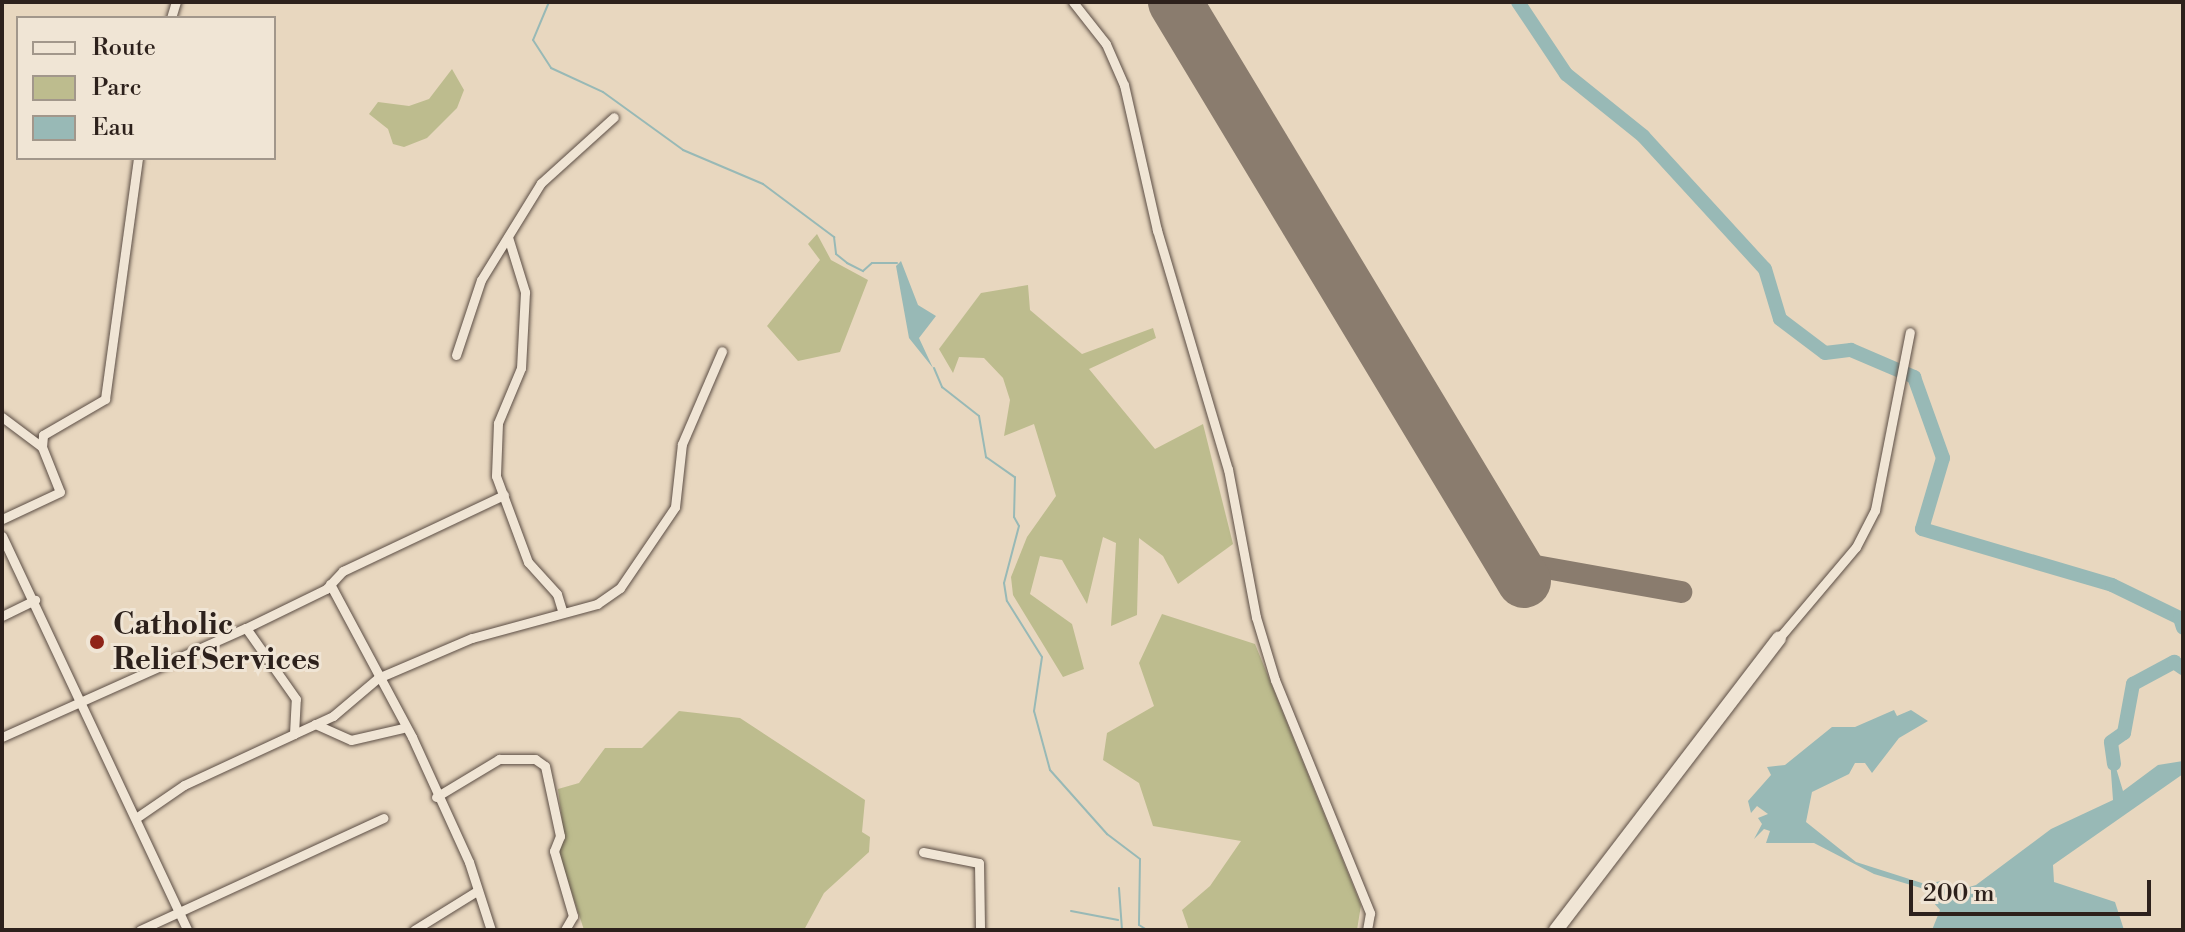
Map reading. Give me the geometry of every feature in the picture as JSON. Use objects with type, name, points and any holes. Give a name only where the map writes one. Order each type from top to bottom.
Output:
[{"type":"street","points":[[1073,2],[1106,44],[1124,85],[1157,230],[1228,469],[1256,617],[1275,680],[1370,913],[1367,930]]},
{"type":"street","points":[[456,355],[481,280],[541,183],[614,117]]},
{"type":"street","points":[[2,519],[60,492],[42,447],[43,435],[105,399],[138,160]]},
{"type":"street","points":[[508,237],[525,292],[521,368],[497,432],[496,476],[528,562],[557,594],[562,610]]},
{"type":"street","points":[[1556,930],[1779,638],[1856,547],[1875,510],[1910,332]]},
{"type":"street","points":[[136,818],[184,785],[315,724],[378,678],[472,638],[562,610],[597,604],[620,588],[645,557],[675,507],[682,444],[722,351]]},
{"type":"street","points":[[2,417],[42,447]]},
{"type":"street","points":[[2,737],[78,698],[246,628],[330,584],[343,571],[504,495]]},
{"type":"street","points":[[2,536],[35,600],[187,930]]},
{"type":"street","points":[[330,584],[436,797],[491,930]]},
{"type":"street","points":[[2,616],[35,600]]},
{"type":"street","points":[[246,628],[296,699],[294,734]]},
{"type":"street","points":[[315,724],[351,740],[403,728]]},
{"type":"street","points":[[436,797],[499,759],[535,759],[545,766],[560,836],[554,851],[573,916],[565,930]]},
{"type":"street","points":[[140,930],[384,818]]},
{"type":"street","points":[[923,852],[979,863],[980,930]]},
{"type":"street","points":[[414,930],[477,891]]},
{"type":"green space","points":[[452,69],[464,90],[457,108],[427,138],[404,147],[393,144],[388,129],[369,114],[378,102],[409,106],[429,99]]},
{"type":"green space","points":[[817,234],[831,260],[868,280],[840,352],[798,361],[767,326],[820,260],[808,244]]},
{"type":"green space","points":[[1028,285],[1030,310],[1082,354],[1153,328],[1156,338],[1089,369],[1155,449],[1203,424],[1233,544],[1178,584],[1163,556],[1139,538],[1137,615],[1111,626],[1116,543],[1103,537],[1087,604],[1062,560],[1040,556],[1030,594],[1072,624],[1084,669],[1063,677],[1013,595],[1011,577],[1027,537],[1056,496],[1034,424],[1004,436],[1010,400],[1003,378],[984,358],[959,357],[953,373],[939,349],[981,293]]},
{"type":"green space","points":[[1162,614],[1255,644],[1361,905],[1357,930],[1189,930],[1182,910],[1210,886],[1241,841],[1153,826],[1139,783],[1103,760],[1107,733],[1154,706],[1139,663]]},
{"type":"green space","points":[[679,711],[740,718],[865,800],[862,832],[870,837],[869,852],[824,893],[804,930],[584,930],[558,851],[564,837],[558,789],[579,783],[605,748],[642,748]]},
{"type":"water","points":[[901,261],[918,305],[936,316],[919,338],[933,368],[909,338],[896,266]]},
{"type":"water","points":[[1894,710],[1897,716],[1911,710],[1928,721],[1899,738],[1872,773],[1865,763],[1855,763],[1849,774],[1812,792],[1806,822],[1856,862],[1925,884],[1942,881],[1959,890],[1976,885],[2051,829],[2113,800],[2109,745],[2123,791],[2158,765],[2183,761],[2183,774],[2053,865],[2054,882],[2115,902],[2124,930],[1932,930],[1940,910],[1921,888],[1874,874],[1814,843],[1766,843],[1770,831],[1764,829],[1754,839],[1762,824],[1758,818],[1768,814],[1757,806],[1751,813],[1748,801],[1771,775],[1767,767],[1785,765],[1832,727],[1855,727]]},
{"type":"waterway","points":[[549,2],[533,40],[551,68],[603,92],[683,150],[763,184],[834,237],[836,254],[847,263],[863,271],[872,263],[897,263]]},
{"type":"waterway","points":[[1518,2],[1566,74],[1643,136],[1765,269],[1780,319],[1825,353],[1851,350],[1914,377],[1943,458],[1922,529],[2112,585],[2180,618],[2183,628]]},
{"type":"waterway","points":[[934,368],[942,387],[979,416],[986,457],[1015,477],[1014,517],[1019,526],[1004,583],[1007,601],[1042,657],[1034,711],[1050,770],[1107,834],[1140,859],[1139,925],[1147,930]]},
{"type":"waterway","points":[[2114,764],[2111,742],[2124,733],[2133,684],[2174,662],[2183,668]]},
{"type":"waterway","points":[[1119,888],[1122,930]]},
{"type":"waterway","points":[[1071,911],[1118,920]]},
{"type":"taxiway","points":[[1513,562],[1681,592]]},
{"type":"runway","points":[[1175,2],[1524,581]]},
{"type":"place","name":"Catholic Relief Services","points":[[97,642]]}]
